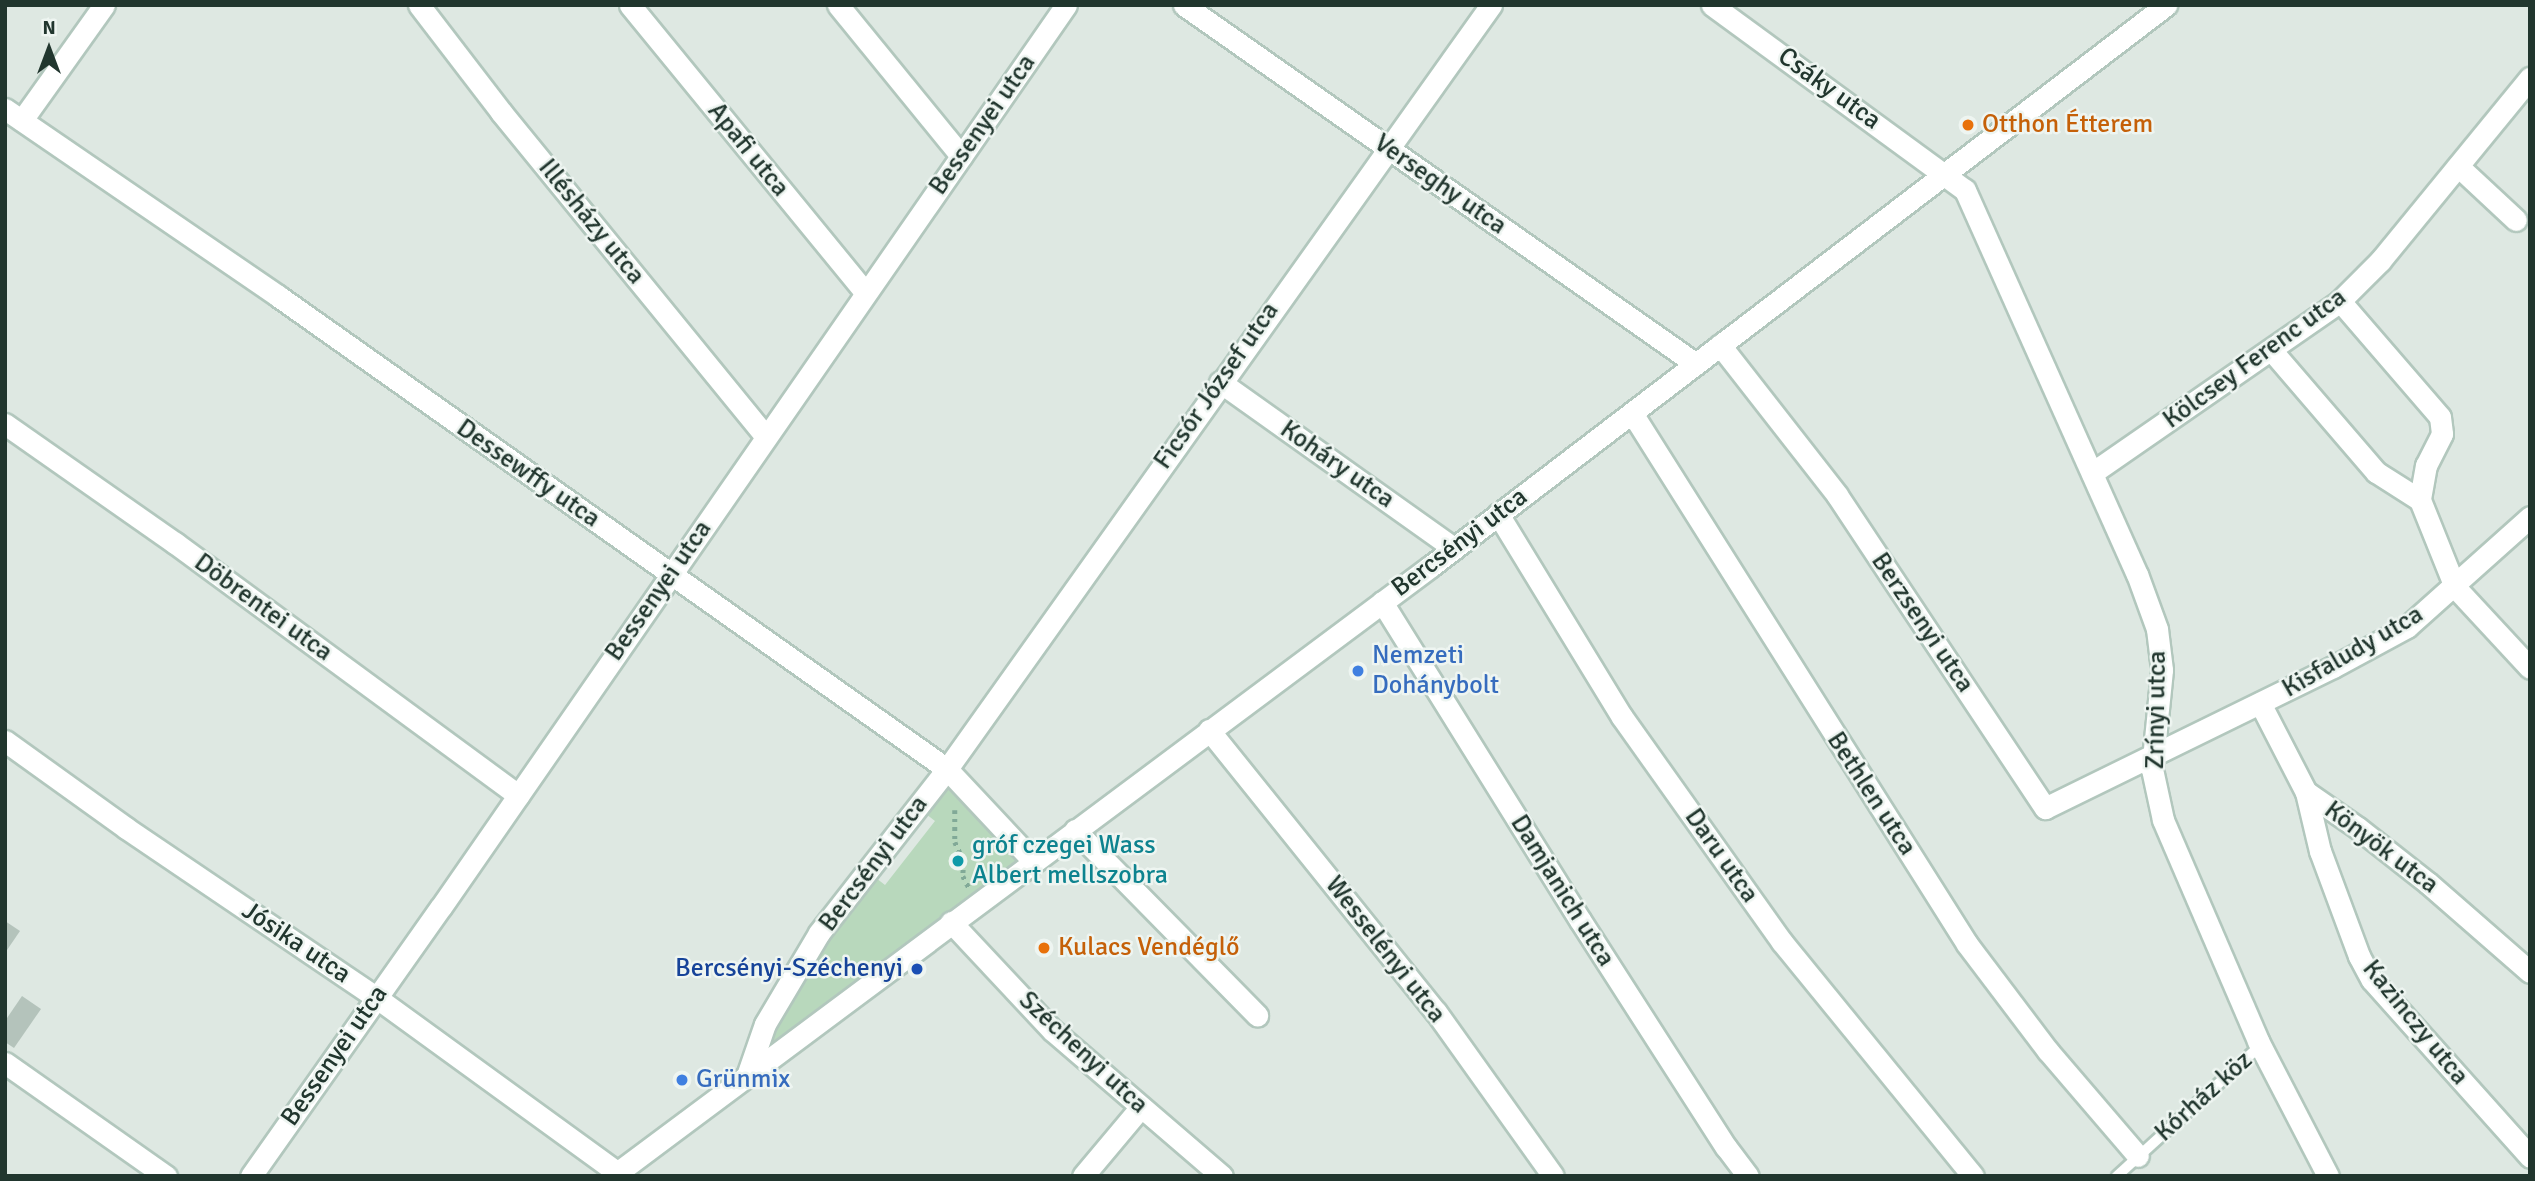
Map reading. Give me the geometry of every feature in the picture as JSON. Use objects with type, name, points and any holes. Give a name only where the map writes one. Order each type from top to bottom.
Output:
[{"type":"street","points":[[14,114],[104,5]]},
{"type":"street","name":"Illésházy utca","points":[[419,5],[501,112],[766,437]]},
{"type":"street","name":"Apafi utca","points":[[630,5],[866,293]]},
{"type":"street","points":[[838,5],[961,156]]},
{"type":"street","name":"Bessenyei utca","points":[[251,1176],[1066,5]]},
{"type":"street","name":"Verseghy utca","points":[[1184,5],[1696,364]]},
{"type":"street","name":"Ficsór József utca","points":[[941,776],[1387,147],[1491,5]]},
{"type":"street","name":"Csáky utca","points":[[1712,5],[1945,173]]},
{"type":"street","name":"Bercsényi utca","points":[[618,1174],[748,1073],[1454,548],[2166,5]]},
{"type":"street","name":"Kölcsey Ferenc utca","points":[[2092,472],[2340,302],[2380,261],[2530,78]]},
{"type":"street","name":"Dessewffy utca","points":[[14,114],[278,296],[671,575],[941,776],[1033,861]]},
{"type":"street","points":[[2458,166],[2516,220]]},
{"type":"street","name":"Zrínyi utca","points":[[1945,173],[1965,190],[2092,472],[2157,629],[2162,670],[2152,769],[2163,820],[2260,1046],[2328,1176]]},
{"type":"street","points":[[2340,302],[2440,417],[2442,434],[2426,465],[2420,500],[2455,587],[2530,668]]},
{"type":"street","name":"Berzsenyi utca","points":[[1720,345],[1837,495],[2045,808],[2154,753]]},
{"type":"street","points":[[2272,351],[2376,472],[2420,500]]},
{"type":"street","name":"Koháry utca","points":[[1220,382],[1454,548]]},
{"type":"street","name":"Bethlen utca","points":[[1632,413],[1967,944],[2048,1051],[2138,1156]]},
{"type":"street","name":"Döbrentei utca","points":[[5,424],[175,543],[518,795]]},
{"type":"street","name":"Daru utca","points":[[1498,514],[1622,717],[1782,942],[1973,1176]]},
{"type":"street","name":"Kisfaludy utca","points":[[2154,753],[2260,703],[2407,627],[2455,587],[2530,517]]},
{"type":"street","name":"Damjanich utca","points":[[1382,602],[1587,931],[1748,1176]]},
{"type":"street","name":"Könyök utca","points":[[2260,703],[2306,792],[2358,828],[2428,883],[2530,972]]},
{"type":"street","name":"Wesselényi utca","points":[[1209,730],[1436,1012],[1553,1176]]},
{"type":"street","name":"Jósika utca","points":[[5,741],[126,828],[377,998],[618,1174]]},
{"type":"street","name":"Bercsényi utca","points":[[748,1073],[765,1024],[820,933],[941,776]]},
{"type":"street","name":"Kazinczy utca","points":[[2306,792],[2320,851],[2360,956],[2372,980],[2530,1157]]},
{"type":"street","points":[[1075,830],[1257,1015]]},
{"type":"street","name":"Széchenyi utca","points":[[951,922],[1052,1030],[1222,1176]]},
{"type":"street","points":[[5,1063],[166,1176]]},
{"type":"street","points":[[1083,1176],[1141,1107]]},
{"type":"lane","name":"Kórház köz","points":[[2117,1176],[2260,1046]]},
{"type":"path","points":[[941,776],[955,810],[955,842],[964,861],[963,876],[980,901]]},
{"type":"green space","points":[[947,769],[1033,861],[748,1072],[867,871],[885,885],[935,821],[917,807]]},
{"type":"building","points":[[5,921],[20,931],[5,953]]},
{"type":"building","points":[[22,996],[41,1009],[14,1048],[5,1042],[5,1021]]},
{"type":"place","name":"Otthon Étterem","points":[[1968,125]]},
{"type":"place","name":"Nemzeti Dohánybolt","points":[[1358,671]]},
{"type":"place","name":"gróf czegei Wass Albert mellszobra","points":[[958,861]]},
{"type":"place","name":"Kulacs Vendéglő","points":[[1044,948]]},
{"type":"place","name":"Bercsényi-Széchenyi","points":[[917,969]]},
{"type":"place","name":"Grünmix","points":[[682,1080]]}]
